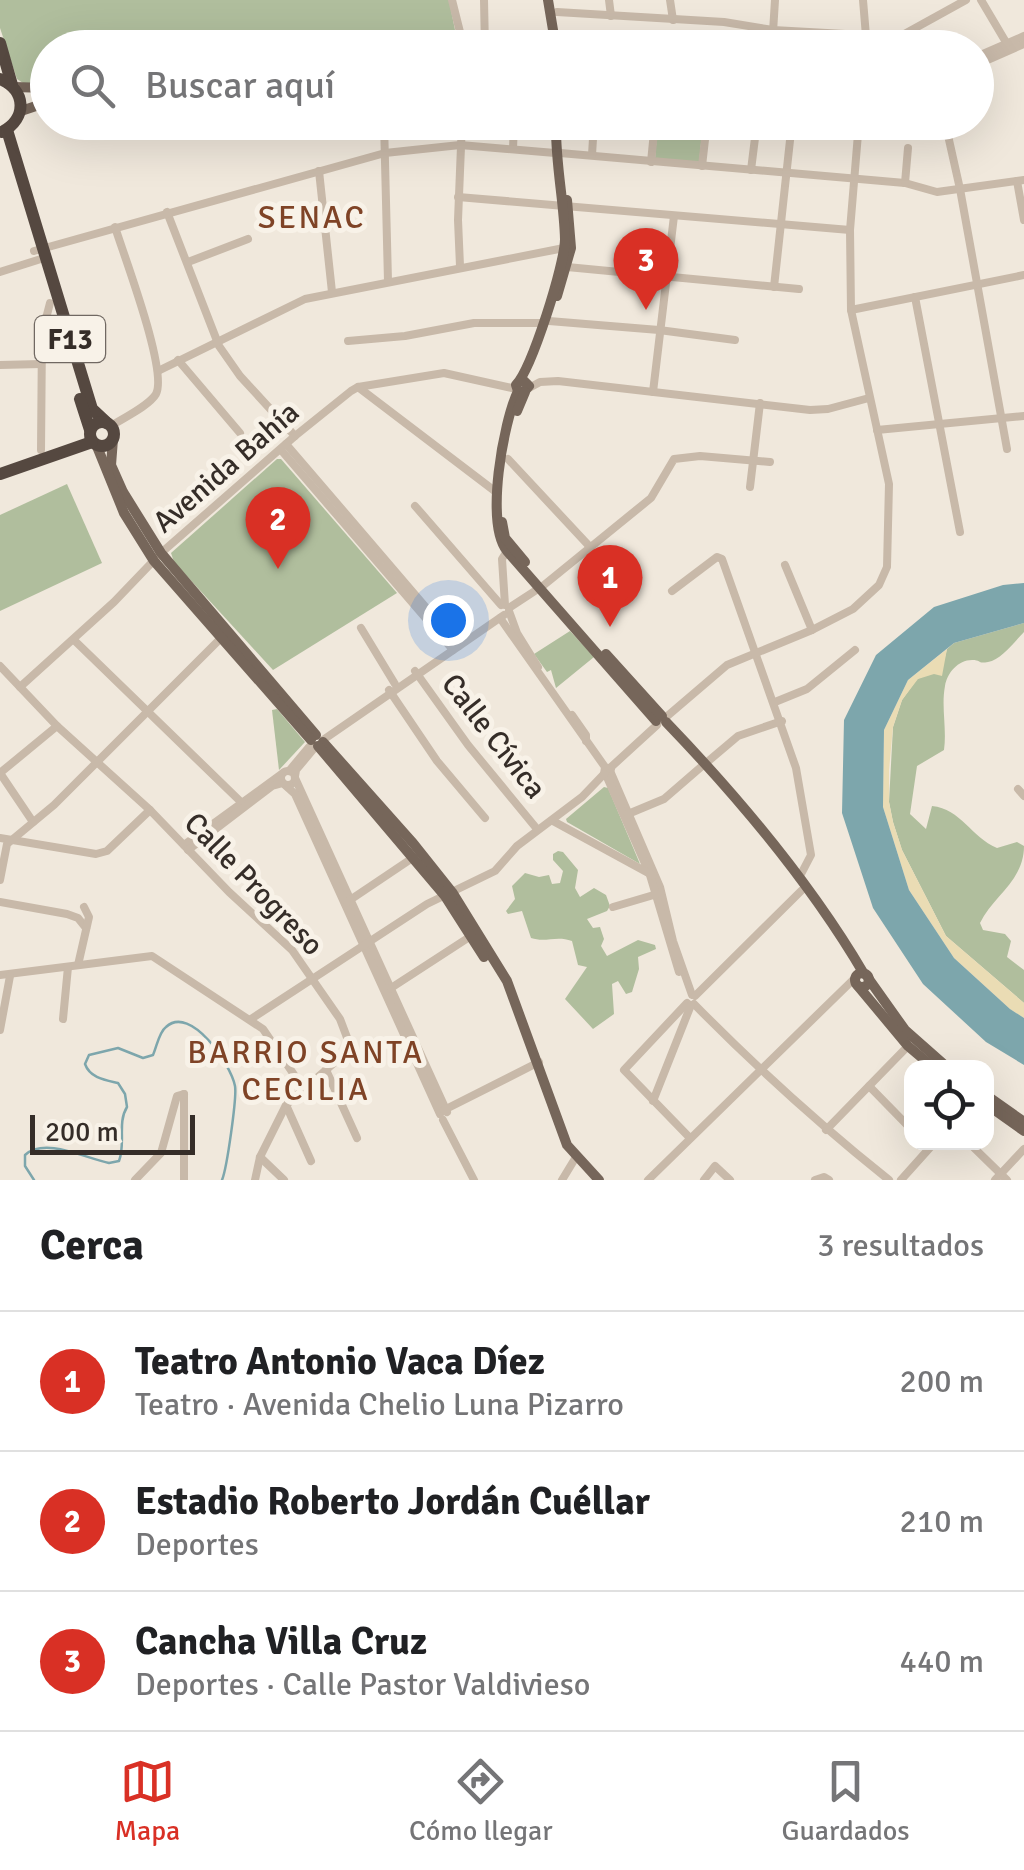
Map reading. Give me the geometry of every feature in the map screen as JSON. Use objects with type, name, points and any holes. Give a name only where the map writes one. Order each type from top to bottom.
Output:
[{"type":"highway","points":[[0,44],[9,83],[20,96],[21,110]]},
{"type":"highway","name":"F13","points":[[21,110],[16,122],[2,136],[92,409],[110,429]]},
{"type":"highway","name":"F13","points":[[39,255],[50,304],[92,437]]},
{"type":"highway","points":[[0,466],[92,437],[107,445],[110,429],[99,422],[92,437],[0,474]]},
{"type":"main road","points":[[554,4],[557,30]]},
{"type":"main road","points":[[21,110],[30,107]]},
{"type":"main road","points":[[546,322],[564,248],[558,140]]},
{"type":"main road","points":[[564,206],[572,239],[566,267],[522,386],[496,492],[496,535],[661,722],[731,790],[833,921],[860,980],[904,1030],[939,1060]]},
{"type":"main road","points":[[510,549],[502,518],[522,386]]},
{"type":"main road","points":[[110,429],[110,465],[158,557]]},
{"type":"main road","points":[[92,437],[124,513],[418,856],[508,981],[561,1146],[595,1180]]},
{"type":"main road","points":[[703,765],[836,938],[860,980],[908,1046],[925,1060]]},
{"type":"main road","points":[[449,894],[502,984],[536,1063]]},
{"type":"main road","points":[[994,1101],[1024,1122]]},
{"type":"main road","points":[[994,1110],[1024,1131]]},
{"type":"street","points":[[452,0],[460,30]]},
{"type":"street","points":[[484,0],[485,30]]},
{"type":"street","points":[[609,0],[611,16]]},
{"type":"street","points":[[670,0],[673,20]]},
{"type":"street","points":[[554,4],[611,16],[724,22],[773,30],[774,0]]},
{"type":"street","points":[[863,0],[867,30]]},
{"type":"street","points":[[915,30],[966,0]]},
{"type":"street","points":[[981,0],[1008,46]]},
{"type":"street","points":[[994,54],[1024,36]]},
{"type":"street","points":[[994,51],[1024,44]]},
{"type":"street","points":[[385,140],[388,281]]},
{"type":"street","points":[[460,140],[460,266]]},
{"type":"street","points":[[513,140],[513,149]]},
{"type":"street","points":[[592,155],[593,140]]},
{"type":"street","points":[[651,162],[653,140]]},
{"type":"street","points":[[702,166],[705,140]]},
{"type":"street","points":[[752,170],[755,140]]},
{"type":"street","points":[[774,287],[790,140]]},
{"type":"street","points":[[251,1020],[449,894],[495,871],[727,664],[853,609],[878,585],[887,567],[889,484],[851,310],[850,230],[857,140]]},
{"type":"street","points":[[949,140],[1007,449]]},
{"type":"street","points":[[0,272],[115,227],[167,212],[385,153],[460,145],[904,183],[928,192],[1020,181],[1024,220]]},
{"type":"street","points":[[904,183],[908,148]]},
{"type":"street","points":[[318,171],[332,292]]},
{"type":"street","points":[[458,197],[850,230]]},
{"type":"street","points":[[167,212],[218,346],[295,436]]},
{"type":"street","points":[[653,392],[674,216]]},
{"type":"street","points":[[110,429],[156,394],[158,370],[115,227]]},
{"type":"street","points":[[188,262],[248,239]]},
{"type":"street","points":[[158,370],[287,305],[332,292],[564,248]]},
{"type":"street","points":[[566,267],[799,289]]},
{"type":"street","points":[[851,310],[1024,275]]},
{"type":"street","points":[[915,297],[960,532]]},
{"type":"street","points":[[41,450],[42,334],[50,304]]},
{"type":"street","points":[[348,341],[405,336],[474,323],[546,322],[734,340]]},
{"type":"street","points":[[178,360],[240,432]]},
{"type":"street","points":[[0,365],[41,364]]},
{"type":"street","name":"Avenida Bahía","points":[[20,686],[74,640],[158,557],[295,436],[358,387],[444,372],[502,387],[548,381],[828,410],[870,398]]},
{"type":"street","points":[[358,387],[496,492]]},
{"type":"street","points":[[750,487],[760,402]]},
{"type":"street","points":[[877,430],[1024,416]]},
{"type":"street","points":[[283,447],[455,646]]},
{"type":"street","points":[[186,848],[242,804],[288,778],[317,741],[591,548],[651,498],[674,460],[700,456],[770,462]]},
{"type":"street","points":[[508,459],[591,548]]},
{"type":"street","points":[[415,506],[503,612],[586,735],[586,741]]},
{"type":"street","points":[[510,549],[502,559],[503,612],[582,739],[607,771],[628,814],[653,875],[691,1000],[653,1101]]},
{"type":"street","points":[[672,592],[717,557],[722,559],[796,768],[810,855],[799,878]]},
{"type":"street","points":[[786,565],[812,630]]},
{"type":"street","points":[[455,646],[503,612]]},
{"type":"street","points":[[361,628],[392,689],[437,762],[485,818]]},
{"type":"street","points":[[0,880],[7,844],[98,762],[225,634]]},
{"type":"street","points":[[74,640],[242,804]]},
{"type":"street","points":[[775,702],[808,689],[855,650]]},
{"type":"street","name":"Calle Progreso","points":[[0,666],[57,726],[276,933],[340,1019],[351,1048],[286,1105],[260,1156],[254,1180]]},
{"type":"street","name":"Calle Cívica","points":[[416,673],[468,745],[538,829]]},
{"type":"street","points":[[628,814],[664,800],[738,736],[782,722]]},
{"type":"street","points":[[33,822],[0,773],[57,726]]},
{"type":"street","points":[[607,771],[653,875],[669,946],[691,1000],[758,1070],[889,1180]]},
{"type":"street","points":[[186,848],[288,778]]},
{"type":"street","points":[[288,778],[446,1112],[474,1180]]},
{"type":"street","points":[[0,838],[96,854],[107,851],[150,810]]},
{"type":"street","points":[[552,821],[653,875]]},
{"type":"street","points":[[348,902],[418,856]]},
{"type":"street","points":[[690,1138],[624,1070],[801,892]]},
{"type":"street","points":[[613,906],[657,894]]},
{"type":"street","points":[[0,902],[67,914],[78,918],[86,928]]},
{"type":"street","points":[[63,1018],[73,966],[89,917],[84,907]]},
{"type":"street","points":[[389,989],[471,936]]},
{"type":"street","points":[[0,1030],[5,975],[152,956],[251,1020],[273,1040],[303,1088]]},
{"type":"street","points":[[648,1180],[840,992],[860,980]]},
{"type":"street","points":[[826,1130],[908,1046]]},
{"type":"street","points":[[446,1112],[536,1063]]},
{"type":"street","points":[[326,1070],[356,1138]]},
{"type":"street","points":[[869,1086],[904,1122]]},
{"type":"street","points":[[135,1180],[161,1153],[184,1094],[184,1180]]},
{"type":"street","points":[[286,1105],[311,1160]]},
{"type":"street","points":[[975,1150],[1001,1178],[1024,1149]]},
{"type":"street","points":[[901,1180],[924,1150]]},
{"type":"street","points":[[260,1156],[284,1180]]},
{"type":"street","points":[[562,1180],[574,1159]]},
{"type":"street","points":[[704,1180],[714,1166],[730,1180]]},
{"type":"street","points":[[815,1180],[829,1180]]},
{"type":"green space","points":[[0,0],[449,0],[455,30],[30,30],[30,83],[23,83],[17,79],[0,28]]},
{"type":"green space","points":[[657,140],[701,140],[699,163],[655,159]]},
{"type":"green space","points":[[277,459],[397,593],[273,670],[174,562],[171,553]]},
{"type":"green space","points":[[67,484],[102,563],[0,611],[0,515]]},
{"type":"green space","points":[[1024,623],[1024,632],[998,658],[962,662],[948,676],[944,694],[944,750],[917,766],[910,814],[926,829],[932,806],[942,808],[997,848],[1017,842],[1024,846],[1014,879],[980,923],[983,930],[1005,934],[1011,941],[1007,957],[1024,970],[1024,1003],[946,936],[902,850],[889,802],[893,727],[902,700],[917,679],[942,669],[947,649],[954,643]]},
{"type":"green space","points":[[570,631],[594,657],[556,688],[551,670],[547,672],[534,654]]},
{"type":"green space","points":[[277,709],[305,742],[279,770],[272,710]]},
{"type":"green space","points":[[604,787],[608,788],[640,864],[567,822]]},
{"type":"green space","points":[[558,851],[578,870],[575,888],[580,897],[594,888],[606,895],[610,906],[607,911],[587,919],[593,928],[600,927],[604,939],[601,946],[607,956],[638,940],[655,945],[656,949],[638,957],[639,969],[632,992],[626,994],[618,981],[612,984],[614,1014],[593,1029],[565,999],[587,967],[578,965],[572,941],[531,938],[522,911],[506,911],[515,899],[512,886],[525,873],[549,875],[552,884],[560,883],[563,871],[553,860]]},
{"type":"sand","points":[[947,649],[942,676],[918,679],[902,700],[893,727],[889,802],[893,822],[902,850],[946,936],[1024,1003],[1024,1018],[954,958],[909,890],[883,807],[884,730],[908,680]]},
{"type":"water","points":[[1024,583],[1024,623],[954,643],[908,680],[884,730],[883,807],[909,890],[954,958],[1024,1018],[1024,1065],[986,1042],[923,984],[873,908],[842,813],[844,720],[876,655],[934,607],[1003,585]]},
{"type":"waterway","points":[[34,1180],[25,1166],[25,1155],[33,1150],[54,1148],[109,1163],[119,1161],[127,1107],[125,1094],[118,1083],[94,1075],[85,1064],[89,1055],[118,1048],[143,1058],[153,1055],[164,1029],[176,1022],[198,1030],[208,1040],[235,1086],[222,1180]]},
{"type":"place","name":"Cancha Villa Cruz","points":[[646,310]]},
{"type":"place","name":"Estadio Roberto Jordán Cuéllar","points":[[278,569]]},
{"type":"place","name":"Teatro Antonio Vaca Díez","points":[[610,627]]},
{"type":"district","name":"SENAC","points":[[312,217]]},
{"type":"district","name":"BARRIO SANTA CECILIA","points":[[306,1070]]}]
